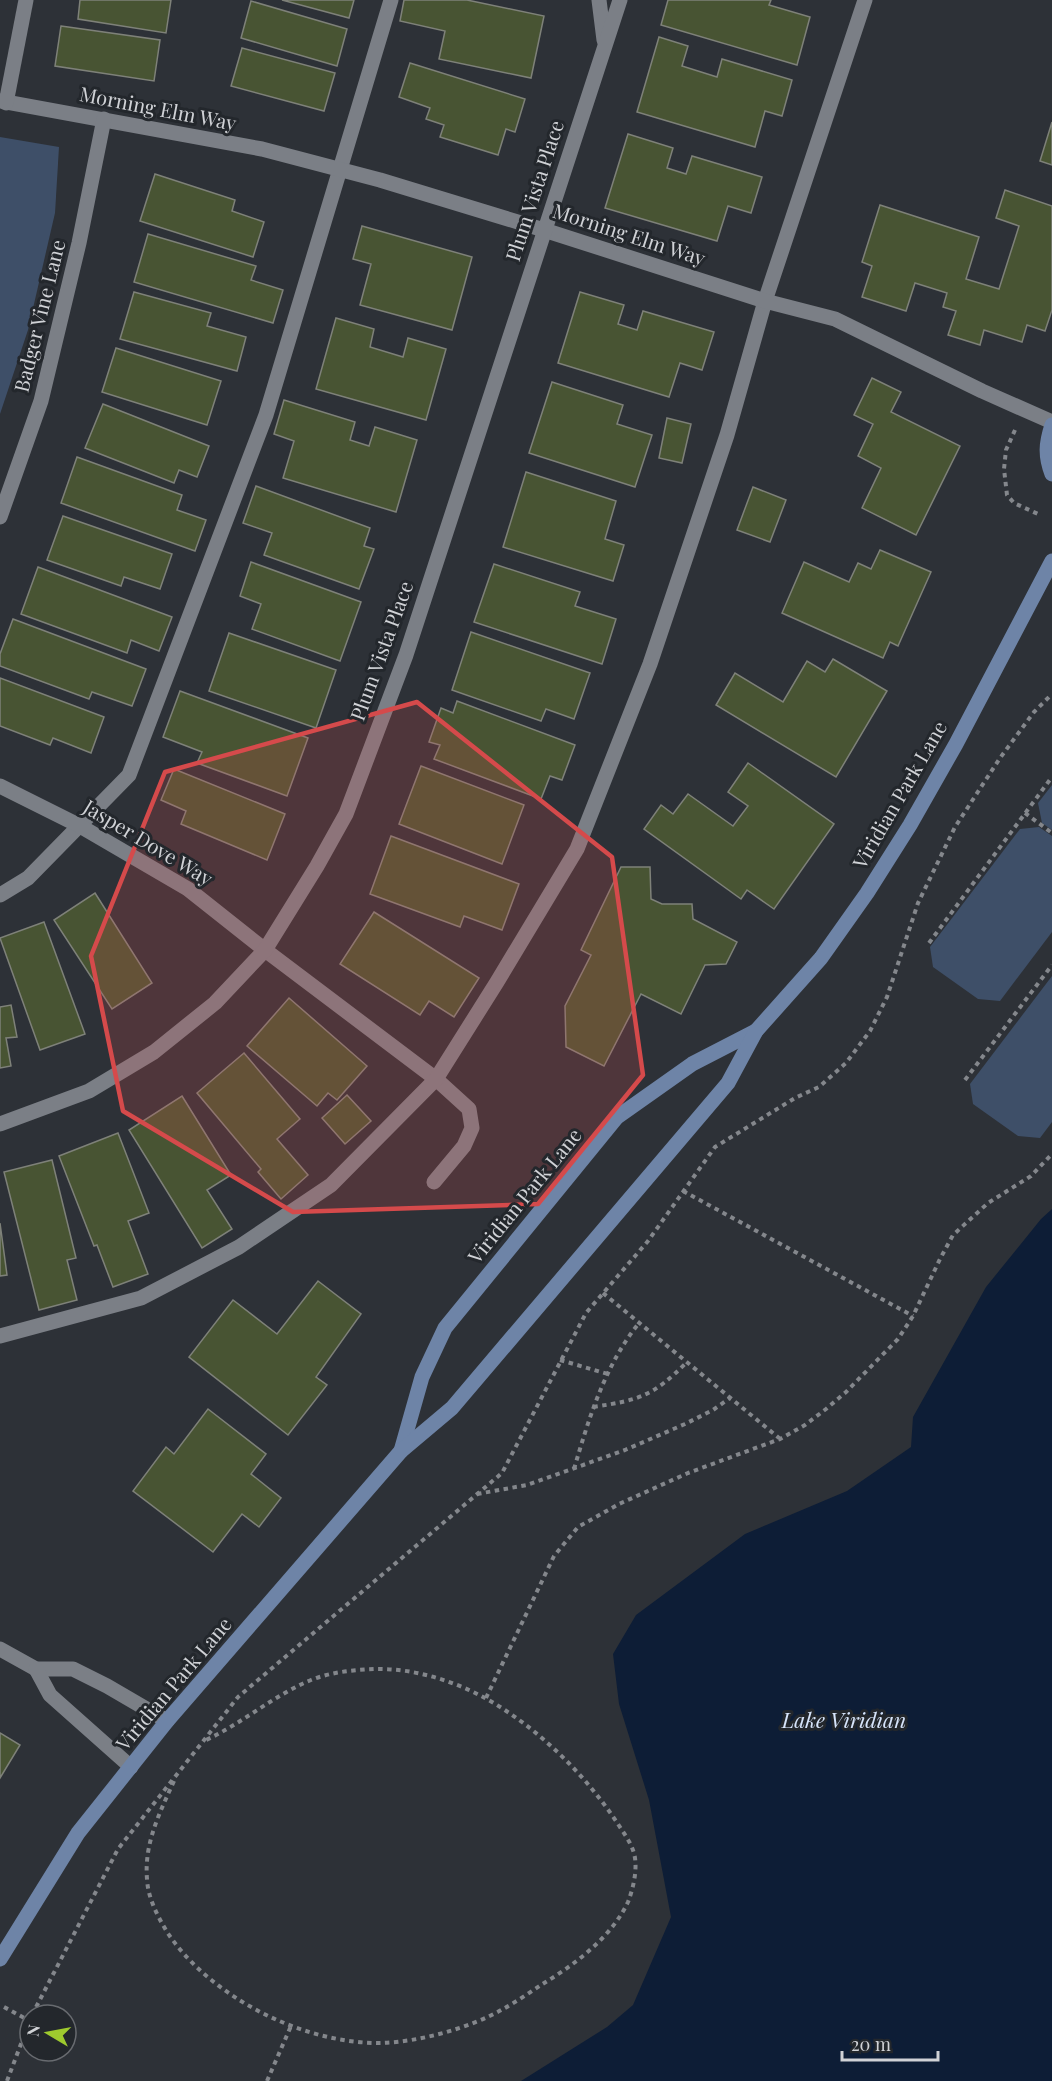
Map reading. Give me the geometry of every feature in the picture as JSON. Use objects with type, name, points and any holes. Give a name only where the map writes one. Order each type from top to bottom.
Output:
[{"type":"street","points":[[3,102],[26,0]]},
{"type":"street","points":[[0,895],[28,878],[129,775],[267,415],[392,0]]},
{"type":"street","name":"Plum Vista Place","points":[[599,0],[605,46]]},
{"type":"street","name":"Plum Vista Place","points":[[0,1124],[89,1091],[154,1052],[215,1003],[266,950],[317,866],[345,814],[406,655],[620,0]]},
{"type":"street","points":[[0,1336],[141,1298],[239,1247],[331,1185],[436,1079],[577,849],[650,664],[727,435],[765,301],[864,0]]},
{"type":"street","name":"Morning Elm Way","points":[[3,102],[262,149],[544,230],[765,301],[835,319],[1052,424]]},
{"type":"street","name":"Badger Vine Lane","points":[[0,518],[41,401],[79,243],[104,119]]},
{"type":"street","points":[[1052,424],[1047,442],[1047,462],[1052,474]]},
{"type":"street","name":"Viridian Park Lane","points":[[0,1959],[78,1833],[167,1721],[401,1451],[452,1408],[728,1083],[756,1031],[821,958],[904,835],[956,744],[1052,561]]},
{"type":"street","name":"Jasper Dove Way","points":[[0,786],[80,826],[188,888],[436,1079],[469,1109],[472,1128],[464,1146],[434,1182]]},
{"type":"street","name":"Viridian Park Lane","points":[[401,1451],[423,1377],[445,1328],[617,1117],[692,1064],[756,1031]]},
{"type":"street","points":[[0,1649],[36,1669],[73,1670],[107,1686],[167,1721]]},
{"type":"street","points":[[36,1669],[50,1695],[131,1767]]},
{"type":"path","points":[[1015,430],[1006,450],[1004,469],[1007,495],[1014,503],[1038,514]]},
{"type":"path","points":[[38,2003],[118,1849],[238,1697],[501,1473],[586,1313],[648,1241],[715,1148],[795,1098],[819,1087],[846,1063],[870,1031],[887,997],[918,903],[955,827],[1000,758],[1034,712],[1052,694]]},
{"type":"path","points":[[929,943],[1052,777]]},
{"type":"path","points":[[1025,813],[1052,833]]},
{"type":"path","points":[[965,1080],[1052,965]]},
{"type":"path","points":[[486,1698],[554,1556],[578,1527],[611,1508],[688,1473],[780,1439],[805,1425],[846,1392],[898,1339],[914,1316],[953,1235],[988,1203],[1031,1176],[1052,1154]]},
{"type":"path","points":[[683,1191],[914,1316]]},
{"type":"path","points":[[603,1293],[780,1439]]},
{"type":"path","points":[[574,1470],[593,1407],[608,1374],[639,1323]]},
{"type":"path","points":[[560,1360],[608,1374]]},
{"type":"path","points":[[593,1407],[640,1398],[662,1385],[687,1362]]},
{"type":"path","points":[[477,1494],[527,1485],[574,1470],[685,1424],[713,1410],[730,1398]]},
{"type":"path","points":[[177,1775],[152,1833],[147,1860],[148,1888],[158,1916],[175,1944],[207,1976],[258,2010],[291,2026],[330,2037],[358,2042],[383,2043],[412,2040],[455,2028],[502,2010],[553,1978],[575,1961],[616,1922],[628,1901],[636,1861],[629,1840],[603,1801],[557,1752],[527,1727],[486,1698],[446,1681],[426,1675],[382,1669],[339,1672],[303,1684],[204,1740]]},
{"type":"path","points":[[4,2007],[18,2015]]},
{"type":"path","points":[[267,2081],[291,2026]]},
{"type":"path","points":[[7,2081],[18,2052]]},
{"type":"highlighted area","points":[[417,702],[612,857],[643,1075],[538,1204],[293,1212],[123,1111],[91,956],[165,772]]},
{"type":"shaded area","points":[[0,137],[59,147],[55,213],[28,330],[0,414]]},
{"type":"shaded area","points":[[1052,785],[1052,830],[1042,823],[1038,803]]},
{"type":"shaded area","points":[[1039,827],[1052,836],[1052,932],[1000,1001],[978,999],[933,967],[930,947],[1020,829]]},
{"type":"shaded area","points":[[1052,976],[1052,1122],[1040,1138],[1018,1136],[973,1104],[970,1084]]},
{"type":"water","name":"Lake Viridian","points":[[1052,1209],[1052,2081],[521,2081],[607,2027],[633,2005],[671,1917],[649,1800],[619,1704],[613,1654],[636,1615],[745,1534],[847,1491],[911,1447],[913,1417],[986,1287],[1041,1219]]},
{"type":"building","points":[[80,0],[171,0],[166,33],[78,19]]},
{"type":"building","points":[[282,0],[354,0],[349,18]]},
{"type":"building","points":[[404,0],[467,0],[544,16],[531,78],[439,59],[445,31],[400,21]]},
{"type":"building","points":[[668,0],[771,0],[769,5],[810,17],[797,65],[661,25]]},
{"type":"building","points":[[251,1],[347,29],[337,66],[241,38]]},
{"type":"building","points":[[61,26],[160,40],[154,81],[55,66]]},
{"type":"building","points":[[659,37],[688,46],[682,66],[717,77],[722,59],[792,80],[782,116],[765,111],[755,147],[637,112]]},
{"type":"building","points":[[242,48],[335,73],[324,111],[231,86]]},
{"type":"building","points":[[410,63],[525,99],[515,132],[506,129],[498,155],[440,137],[444,125],[426,119],[430,108],[399,97]]},
{"type":"building","points":[[1052,122],[1052,165],[1040,161]]},
{"type":"building","points":[[628,134],[673,148],[667,168],[686,174],[692,156],[762,177],[751,213],[728,206],[717,241],[605,208]]},
{"type":"building","points":[[155,174],[235,200],[232,211],[264,222],[253,257],[140,221]]},
{"type":"building","points":[[1005,190],[1052,206],[1052,310],[1045,331],[1027,325],[1022,342],[984,330],[980,345],[948,335],[956,311],[943,307],[947,293],[915,283],[906,311],[862,297],[872,266],[862,262],[880,205],[979,237],[966,279],[999,289],[1019,226],[996,218]]},
{"type":"building","points":[[362,226],[472,257],[452,330],[360,305],[371,264],[353,259]]},
{"type":"building","points":[[148,234],[256,266],[251,280],[283,290],[273,323],[134,282]]},
{"type":"building","points":[[134,292],[211,313],[207,326],[246,337],[237,371],[120,339]]},
{"type":"building","points":[[580,292],[624,305],[618,324],[637,330],[643,311],[714,332],[702,370],[680,363],[669,397],[558,363]]},
{"type":"building","points":[[336,318],[374,329],[370,347],[403,357],[408,338],[446,349],[426,420],[316,389]]},
{"type":"building","points":[[116,348],[221,381],[207,425],[102,392]]},
{"type":"building","points":[[872,378],[901,392],[891,412],[960,446],[916,535],[862,508],[881,468],[858,456],[873,424],[854,415]]},
{"type":"building","points":[[552,382],[623,405],[617,424],[652,435],[635,487],[529,453]]},
{"type":"building","points":[[284,400],[355,422],[350,440],[369,446],[375,427],[417,440],[396,512],[283,478],[294,441],[274,434]]},
{"type":"building","points":[[103,404],[209,446],[197,477],[179,470],[174,483],[85,448]]},
{"type":"building","points":[[667,418],[691,424],[682,463],[659,458]]},
{"type":"building","points":[[77,457],[182,495],[177,510],[206,520],[195,551],[61,503]]},
{"type":"building","points":[[526,472],[616,501],[605,539],[624,545],[613,581],[503,547]]},
{"type":"building","points":[[256,486],[370,528],[364,546],[374,549],[359,589],[264,555],[272,533],[243,523]]},
{"type":"building","points":[[753,487],[786,500],[770,542],[737,530]]},
{"type":"building","points":[[63,516],[172,554],[160,589],[124,577],[121,586],[47,560]]},
{"type":"building","points":[[880,550],[931,572],[898,646],[890,642],[883,658],[782,613],[804,562],[849,582],[858,563],[871,569]]},
{"type":"building","points":[[251,562],[361,602],[340,661],[252,629],[261,604],[240,596]]},
{"type":"building","points":[[494,564],[580,592],[575,606],[616,619],[602,664],[474,622]]},
{"type":"building","points":[[38,567],[172,617],[159,651],[131,640],[127,653],[21,614]]},
{"type":"building","points":[[13,619],[146,669],[132,706],[92,692],[89,699],[0,666],[0,654]]},
{"type":"building","points":[[471,632],[590,673],[574,719],[546,709],[541,721],[452,690]]},
{"type":"building","points":[[229,633],[336,670],[316,728],[209,691]]},
{"type":"building","points":[[833,659],[887,691],[836,777],[716,705],[735,673],[783,702],[807,661],[825,672]]},
{"type":"building","points":[[0,678],[104,717],[91,753],[53,738],[50,745],[0,726]]},
{"type":"building","points":[[180,691],[308,738],[287,796],[197,763],[202,752],[163,737]]},
{"type":"building","points":[[457,701],[575,745],[562,780],[550,776],[541,799],[434,759],[440,745],[429,742],[441,708],[453,713]]},
{"type":"building","points":[[748,763],[834,824],[774,909],[747,890],[741,899],[644,829],[661,805],[673,814],[688,794],[733,826],[748,806],[728,792]]},
{"type":"building","points":[[421,766],[524,805],[502,864],[399,824]]},
{"type":"building","points":[[174,769],[285,814],[267,860],[181,824],[186,811],[161,800]]},
{"type":"building","points":[[391,836],[519,884],[502,930],[464,916],[460,927],[370,894]]},
{"type":"building","points":[[621,867],[650,867],[651,899],[662,904],[692,904],[693,919],[737,942],[726,964],[705,965],[681,1014],[641,994],[604,1066],[566,1047],[565,1006],[591,955],[581,950]]},
{"type":"building","points":[[95,893],[152,983],[112,1009],[54,920]]},
{"type":"building","points":[[374,912],[479,978],[454,1017],[429,1001],[420,1015],[340,964]]},
{"type":"building","points":[[44,922],[85,1034],[40,1050],[0,938]]},
{"type":"building","points":[[289,998],[367,1066],[337,1100],[328,1093],[317,1106],[247,1046]]},
{"type":"building","points":[[11,1005],[17,1037],[6,1038],[11,1066],[0,1068],[0,1007]]},
{"type":"building","points":[[244,1053],[300,1119],[277,1139],[308,1175],[281,1199],[258,1172],[261,1169],[197,1093]]},
{"type":"building","points":[[347,1095],[371,1121],[345,1144],[322,1118]]},
{"type":"building","points":[[182,1096],[231,1175],[207,1190],[232,1229],[202,1248],[129,1130]]},
{"type":"building","points":[[118,1133],[149,1213],[128,1221],[148,1274],[113,1287],[97,1245],[94,1246],[59,1156]]},
{"type":"building","points":[[52,1160],[76,1258],[67,1260],[77,1300],[39,1310],[4,1172]]},
{"type":"building","points":[[0,1223],[7,1275],[0,1276]]},
{"type":"building","points":[[318,1281],[361,1314],[316,1377],[327,1385],[288,1435],[189,1357],[233,1300],[277,1334]]},
{"type":"building","points":[[208,1409],[266,1454],[251,1474],[281,1498],[259,1527],[242,1514],[213,1552],[133,1491],[166,1447],[174,1454]]},
{"type":"building","points":[[0,1733],[20,1745],[0,1778]]}]
